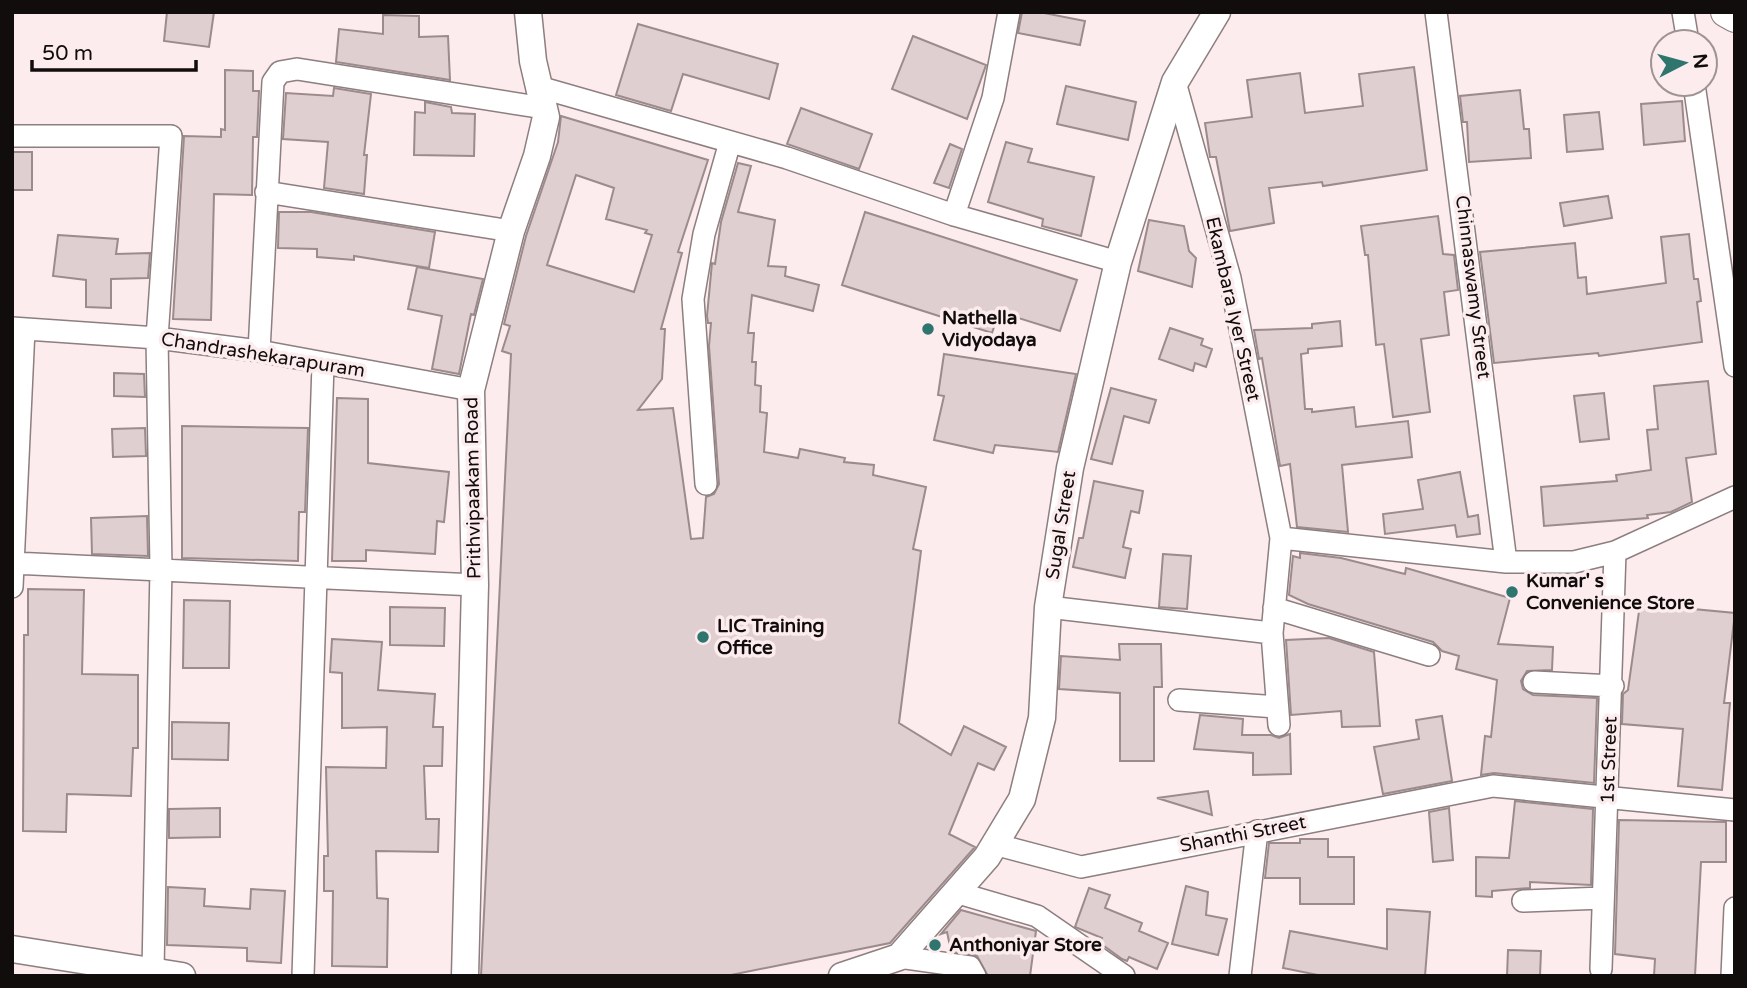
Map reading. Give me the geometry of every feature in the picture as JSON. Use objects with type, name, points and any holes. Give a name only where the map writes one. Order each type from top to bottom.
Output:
[{"type":"main road","points":[[1726,12],[1735,17]]},
{"type":"street","name":"Prithvipaakam Road","points":[[465,976],[474,585],[471,390],[511,231],[537,156],[546,117],[528,12]]},
{"type":"street","points":[[954,215],[993,98],[1009,12]]},
{"type":"street","name":"Sugal Street","points":[[899,957],[994,845],[1021,799],[1042,718],[1048,607],[1070,468],[1118,262],[1175,82],[1217,12]]},
{"type":"street","name":"Chinnaswamy Street","points":[[1436,12],[1506,562]]},
{"type":"street","points":[[259,351],[273,82],[281,72],[297,69],[542,98],[730,142],[954,215],[1118,262]]},
{"type":"street","name":"Ekambara Iyer Street","points":[[1175,82],[1230,278],[1281,538],[1272,633],[1278,716],[1179,700]]},
{"type":"street","points":[[1696,98],[1735,366]]},
{"type":"street","points":[[12,136],[171,136],[157,338],[161,568],[153,970]]},
{"type":"street","points":[[706,484],[694,299],[704,234],[730,142]]},
{"type":"street","points":[[266,192],[511,231]]},
{"type":"street","points":[[12,587],[18,328]]},
{"type":"street","name":"Chandrashekarapuram","points":[[18,328],[157,338],[259,351],[471,390]]},
{"type":"street","points":[[303,976],[323,364]]},
{"type":"street","points":[[1281,538],[1506,562],[1574,562],[1615,552],[1735,497]]},
{"type":"street","name":"1st Street","points":[[1601,969],[1613,686],[1615,552]]},
{"type":"street","points":[[13,563],[474,585]]},
{"type":"street","points":[[1048,607],[1272,633]]},
{"type":"street","points":[[1274,608],[1429,655]]},
{"type":"street","points":[[1534,682],[1613,686]]},
{"type":"street","name":"Shanthi Street","points":[[994,845],[1081,867],[1493,786],[1735,810]]},
{"type":"street","points":[[1240,976],[1257,831]]},
{"type":"street","points":[[955,892],[1037,916],[1124,976]]},
{"type":"street","points":[[1523,901],[1603,898]]},
{"type":"street","points":[[1732,976],[1735,908]]},
{"type":"street","points":[[12,949],[182,976]]},
{"type":"street","points":[[842,976],[899,957],[970,967],[975,976]]},
{"type":"building","points":[[167,12],[214,12],[209,47],[164,41]]},
{"type":"building","points":[[1022,12],[1039,12],[1085,21],[1080,45],[1018,33]]},
{"type":"building","points":[[383,15],[419,16],[419,37],[448,36],[450,80],[336,62],[339,29],[383,34]]},
{"type":"building","points":[[638,24],[778,64],[769,99],[683,74],[671,111],[616,95]]},
{"type":"building","points":[[913,36],[986,65],[967,119],[892,89]]},
{"type":"building","points":[[1414,67],[1427,170],[1323,186],[1322,182],[1269,188],[1274,223],[1230,231],[1216,157],[1210,157],[1205,123],[1252,117],[1247,80],[1300,73],[1305,113],[1363,106],[1359,74]]},
{"type":"building","points":[[225,70],[253,71],[253,91],[259,91],[257,137],[253,137],[252,195],[214,194],[211,320],[173,319],[184,136],[221,137],[221,129],[225,130]]},
{"type":"building","points":[[1066,86],[1136,102],[1128,140],[1057,124]]},
{"type":"building","points":[[334,88],[371,94],[364,155],[367,155],[364,194],[324,188],[328,142],[283,139],[286,93],[333,96]]},
{"type":"building","points":[[1520,90],[1524,129],[1529,129],[1531,158],[1469,162],[1467,122],[1463,122],[1460,96]]},
{"type":"building","points":[[1682,101],[1685,141],[1644,145],[1641,104]]},
{"type":"building","points":[[425,102],[451,107],[452,113],[475,114],[474,156],[414,155],[415,112],[425,113]]},
{"type":"building","points":[[801,108],[872,134],[859,169],[787,144]]},
{"type":"building","points":[[1599,112],[1603,149],[1567,152],[1564,115]]},
{"type":"building","name":"LIC Training Office","points":[[561,116],[708,160],[678,252],[682,253],[661,329],[665,329],[662,379],[638,410],[673,408],[691,539],[703,538],[706,497],[714,494],[719,484],[709,346],[711,323],[708,323],[707,316],[712,263],[715,264],[721,222],[738,163],[751,166],[738,212],[775,220],[768,266],[786,267],[785,276],[819,285],[813,311],[752,295],[748,333],[754,333],[752,362],[756,362],[755,385],[761,386],[760,412],[767,413],[764,452],[798,458],[800,449],[845,458],[844,462],[874,465],[873,475],[926,487],[913,549],[921,551],[899,723],[951,755],[964,726],[1006,747],[994,770],[978,763],[949,834],[975,847],[890,943],[726,976],[481,976],[511,354],[502,351],[510,326],[504,324],[526,236],[558,142]],"holes":[[[576,175],[614,188],[606,219],[647,230],[645,233],[652,235],[634,292],[547,265]]]},
{"type":"building","points":[[1006,142],[1032,149],[1028,162],[1094,177],[1081,236],[1042,226],[1043,219],[988,202]]},
{"type":"building","points":[[950,144],[962,149],[949,188],[934,183]]},
{"type":"building","points":[[12,152],[32,152],[32,190],[12,190]]},
{"type":"building","points":[[1608,196],[1612,218],[1564,226],[1560,203]]},
{"type":"building","points":[[279,212],[311,212],[435,232],[429,268],[354,256],[354,260],[317,257],[317,249],[278,248]]},
{"type":"building","points":[[865,212],[1077,280],[1060,331],[999,312],[992,333],[842,285]]},
{"type":"building","points":[[1438,216],[1443,254],[1454,255],[1458,290],[1444,292],[1449,335],[1421,339],[1430,412],[1393,417],[1384,344],[1376,345],[1368,255],[1365,255],[1361,226]]},
{"type":"building","points":[[1149,220],[1184,226],[1189,251],[1196,258],[1192,287],[1138,271]]},
{"type":"building","points":[[1689,234],[1694,279],[1698,279],[1701,301],[1697,302],[1702,342],[1599,356],[1598,353],[1494,363],[1480,252],[1575,243],[1578,278],[1586,277],[1587,294],[1666,283],[1661,237]]},
{"type":"building","points":[[58,235],[118,239],[116,254],[150,253],[148,278],[111,279],[111,308],[86,307],[86,280],[53,276]]},
{"type":"building","points":[[417,267],[483,279],[474,315],[471,314],[459,374],[432,369],[442,316],[408,309]]},
{"type":"building","points":[[1340,321],[1342,346],[1308,349],[1308,353],[1301,354],[1305,409],[1312,409],[1312,412],[1354,407],[1356,427],[1408,421],[1412,457],[1342,465],[1348,532],[1297,527],[1290,464],[1280,466],[1262,358],[1259,359],[1254,330],[1312,328],[1312,324]]},
{"type":"building","points":[[1170,328],[1203,339],[1201,345],[1212,349],[1206,367],[1195,363],[1193,371],[1159,359]]},
{"type":"building","points":[[944,354],[1076,374],[1058,452],[995,445],[993,453],[934,440],[944,396],[938,395]]},
{"type":"building","points":[[114,373],[144,374],[145,397],[114,396]]},
{"type":"building","points":[[1708,381],[1716,454],[1686,458],[1692,502],[1671,512],[1647,515],[1648,518],[1544,526],[1541,487],[1617,481],[1616,475],[1651,470],[1647,430],[1658,429],[1654,386]]},
{"type":"building","points":[[1111,388],[1156,400],[1149,423],[1124,416],[1112,464],[1091,459]]},
{"type":"building","points":[[1604,393],[1609,439],[1580,442],[1574,396]]},
{"type":"building","points":[[337,398],[368,399],[368,463],[449,472],[444,522],[437,521],[435,554],[366,550],[366,561],[332,561]]},
{"type":"building","points":[[182,426],[308,428],[305,512],[299,512],[298,561],[182,558]]},
{"type":"building","points":[[145,428],[146,456],[113,457],[112,429]]},
{"type":"building","points":[[1460,472],[1468,517],[1478,515],[1480,534],[1457,537],[1455,525],[1385,534],[1383,514],[1423,509],[1418,480]]},
{"type":"building","points":[[1094,481],[1143,491],[1139,513],[1131,511],[1123,547],[1131,549],[1125,578],[1073,567],[1079,538],[1083,538]]},
{"type":"building","points":[[147,516],[148,556],[92,554],[91,518]]},
{"type":"building","points":[[1300,553],[1341,558],[1405,574],[1406,568],[1510,598],[1498,644],[1553,647],[1552,670],[1527,671],[1521,681],[1523,689],[1533,695],[1597,698],[1594,783],[1494,773],[1481,775],[1485,736],[1491,737],[1497,680],[1456,669],[1459,656],[1442,651],[1433,642],[1308,604],[1289,595],[1293,556],[1300,558]]},
{"type":"building","points":[[1163,554],[1191,556],[1187,609],[1159,607]]},
{"type":"building","points":[[28,589],[84,590],[82,674],[138,675],[138,748],[133,748],[131,796],[67,794],[66,832],[23,831],[24,635],[28,635]]},
{"type":"building","points":[[184,600],[230,601],[229,668],[183,668]]},
{"type":"building","points":[[1640,604],[1735,613],[1724,703],[1730,703],[1722,790],[1678,786],[1683,729],[1622,724],[1623,694],[1628,690]]},
{"type":"building","points":[[390,607],[445,608],[444,646],[390,645]]},
{"type":"building","points":[[1329,638],[1374,652],[1380,726],[1342,727],[1341,711],[1291,715],[1286,640]]},
{"type":"building","points":[[332,639],[382,642],[378,690],[435,694],[433,727],[443,727],[442,766],[424,766],[426,819],[439,819],[438,852],[376,851],[377,898],[388,899],[387,967],[332,966],[333,891],[324,891],[324,856],[328,856],[326,767],[386,768],[387,727],[342,728],[342,673],[330,672]]},
{"type":"building","points":[[1119,644],[1161,644],[1162,687],[1154,687],[1154,761],[1120,761],[1120,693],[1059,689],[1061,656],[1120,660]]},
{"type":"building","points":[[1200,715],[1243,719],[1242,735],[1271,735],[1279,738],[1290,734],[1291,774],[1253,775],[1253,753],[1194,749]]},
{"type":"building","points":[[1442,716],[1452,781],[1383,794],[1374,747],[1419,739],[1416,720]]},
{"type":"building","points":[[172,722],[229,723],[228,760],[172,759]]},
{"type":"building","points":[[1208,791],[1212,815],[1157,798]]},
{"type":"building","points":[[1515,801],[1593,809],[1591,885],[1530,882],[1530,888],[1492,891],[1492,897],[1476,896],[1476,857],[1509,858]]},
{"type":"building","points":[[220,808],[220,837],[169,838],[169,809]]},
{"type":"building","points":[[1449,808],[1453,860],[1433,862],[1429,812]]},
{"type":"building","points":[[1619,820],[1726,822],[1726,862],[1701,862],[1695,976],[1654,976],[1655,959],[1615,954]]},
{"type":"building","points":[[1300,839],[1328,839],[1328,857],[1354,857],[1354,904],[1300,904],[1300,878],[1265,878],[1269,843],[1300,843]]},
{"type":"building","points":[[1186,886],[1208,892],[1206,915],[1227,919],[1218,955],[1172,944]]},
{"type":"building","points":[[168,887],[205,889],[204,906],[250,909],[251,889],[285,891],[281,963],[247,961],[247,948],[167,945]]},
{"type":"building","points":[[1089,888],[1110,895],[1105,908],[1142,923],[1139,931],[1168,943],[1157,969],[1129,957],[1127,961],[1122,959],[1100,943],[1102,938],[1075,927]]},
{"type":"building","points":[[1387,909],[1430,912],[1425,976],[1323,976],[1283,968],[1290,931],[1387,949]]},
{"type":"building","points":[[961,910],[1036,931],[1030,976],[988,976],[977,956],[951,951],[947,932],[941,934]]},
{"type":"building","points":[[1508,950],[1541,951],[1540,976],[1507,976]]},
{"type":"place","name":"Nathella Vidyodaya","points":[[928,329]]},
{"type":"place","name":"Kumar' s Convenience Store","points":[[1512,592]]},
{"type":"place","name":"LIC Training Office","points":[[703,637]]},
{"type":"place","name":"Anthoniyar Store","points":[[935,945]]}]
